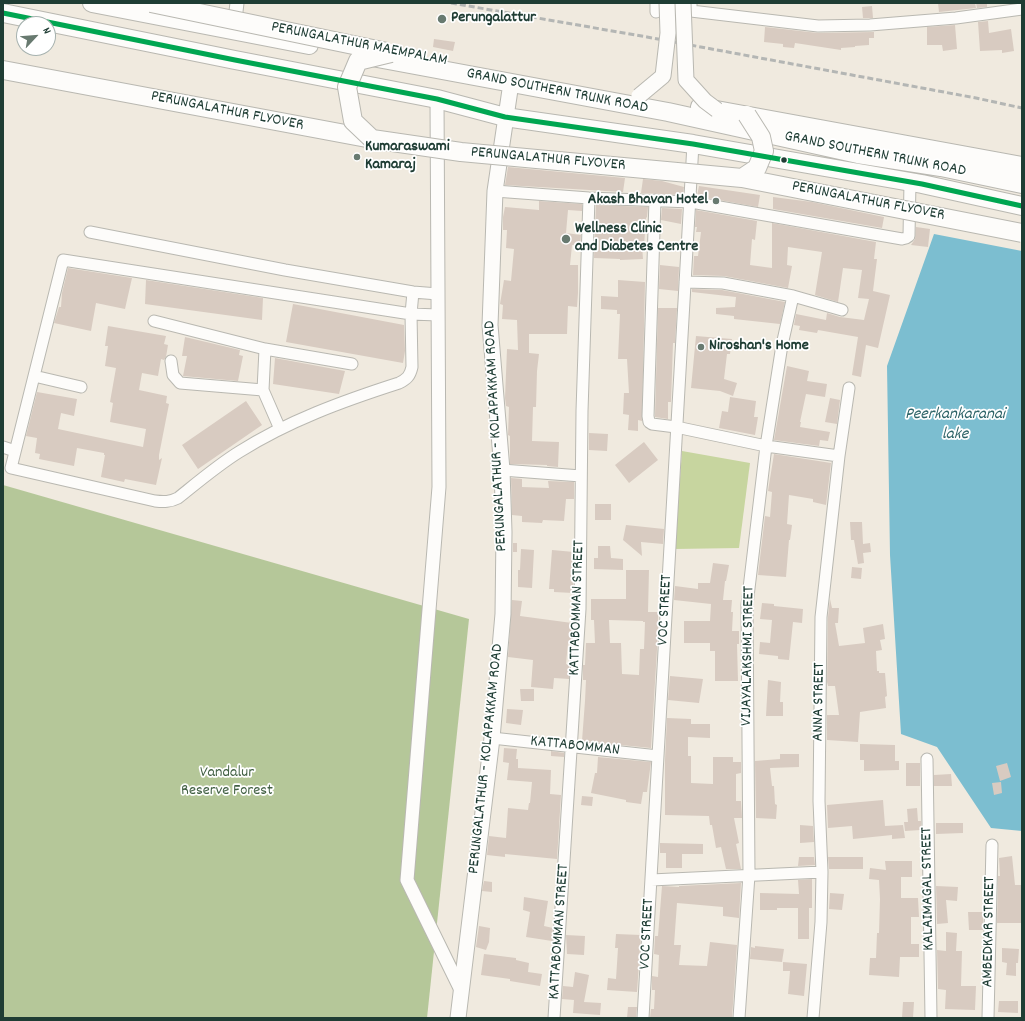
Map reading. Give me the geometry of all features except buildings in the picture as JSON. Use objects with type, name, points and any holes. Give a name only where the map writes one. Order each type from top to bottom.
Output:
[{"type":"highway","name":"GRAND SOUTHERN TRUNK ROAD","points":[[92,3],[668,112],[858,154],[941,167],[1022,184]]},
{"type":"highway","name":"PERUNGALATHUR MAEMPALAM","points":[[151,3],[391,53],[746,115],[1022,166]]},
{"type":"highway","name":"GRAND SOUTHERN TRUNK ROAD","points":[[3,13],[437,99],[505,117],[693,144],[910,182],[1022,206]]},
{"type":"highway","points":[[372,139],[353,121],[347,87],[358,61],[391,53]]},
{"type":"highway","name":"PERUNGALATHUR FLYOVER","points":[[3,70],[372,139],[461,152],[742,178],[1022,232]]},
{"type":"highway","points":[[742,178],[757,168],[764,151],[761,137],[746,115]]},
{"type":"main road","name":"PERUNGALATHUR MAEMPALAM","points":[[683,3],[686,80],[705,101],[717,110]]},
{"type":"main road","points":[[639,96],[663,76],[668,33],[660,6]]},
{"type":"main road","name":"PERUNGALATHUR - KOLAPAKKAM ROAD","points":[[458,1018],[492,738],[503,614],[504,532],[502,470],[490,325],[495,191],[511,83]]},
{"type":"street","points":[[234,30],[237,3]]},
{"type":"street","points":[[691,3],[691,11],[818,26],[878,25],[956,18],[1022,9]]},
{"type":"street","points":[[437,99],[439,487],[407,880],[461,990]]},
{"type":"street","name":"VOC STREET","points":[[643,1018],[693,144]]},
{"type":"street","points":[[495,191],[589,198],[690,202],[902,239],[909,236],[910,182]]},
{"type":"street","name":"KATTABOMMAN STREET","points":[[554,1018],[580,609],[582,403],[589,198]]},
{"type":"street","points":[[655,200],[648,416],[650,422],[652,424],[676,427],[766,446],[839,456]]},
{"type":"street","points":[[90,232],[285,270],[413,292],[438,294]]},
{"type":"street","points":[[413,292],[411,314],[412,367],[408,378],[398,383],[324,408],[280,429],[239,452],[172,501],[163,502],[11,468],[63,260],[411,314],[438,315]]},
{"type":"street","points":[[685,282],[723,283],[793,296],[842,310]]},
{"type":"street","name":"VIJAYALAKSHMI STREET","points":[[739,1018],[749,875],[747,605],[766,446],[782,345],[793,296]]},
{"type":"street","points":[[154,321],[265,348],[352,364]]},
{"type":"street","points":[[265,348],[263,390],[280,429]]},
{"type":"street","points":[[171,362],[174,375],[180,384],[263,390]]},
{"type":"street","points":[[34,376],[82,387]]},
{"type":"street","name":"ANNA STREET","points":[[813,1018],[821,922],[822,872],[819,801],[821,617],[839,456],[849,388]]},
{"type":"street","points":[[3,447],[16,451]]},
{"type":"street","points":[[502,470],[581,476]]},
{"type":"street","name":"KATTABOMMAN","points":[[492,738],[658,756]]},
{"type":"street","name":"KALAIMAGAL STREET","points":[[927,760],[931,1018]]},
{"type":"street","name":"AMBEDKAR STREET","points":[[988,1018],[992,845]]},
{"type":"street","points":[[651,880],[822,872]]},
{"type":"green space","points":[[682,451],[750,463],[739,548],[675,549]]},
{"type":"green space","name":"Vandalur Reserve Forest","points":[[3,485],[469,619],[427,1018],[3,1018]]},
{"type":"water","name":"Peerkankaranai lake","points":[[934,234],[1022,251],[1022,831],[991,828],[937,747],[901,734],[890,555],[887,366]]},
{"type":"railway","points":[[451,3],[647,37],[976,98],[1022,108]]},
{"type":"transit line","points":[[3,13],[437,99],[505,117],[693,144],[922,184],[1022,206]]},
{"type":"place","name":"Perungalattur","points":[[442,19]]},
{"type":"place","name":"Kumaraswami Kamaraj","points":[[357,157]]},
{"type":"place","name":"Akash Bhavan Hotel","points":[[716,201]]},
{"type":"place","name":"Wellness Clinic and Diabetes Centre","points":[[566,239]]},
{"type":"place","name":"Niroshan's Home","points":[[701,347]]}]
